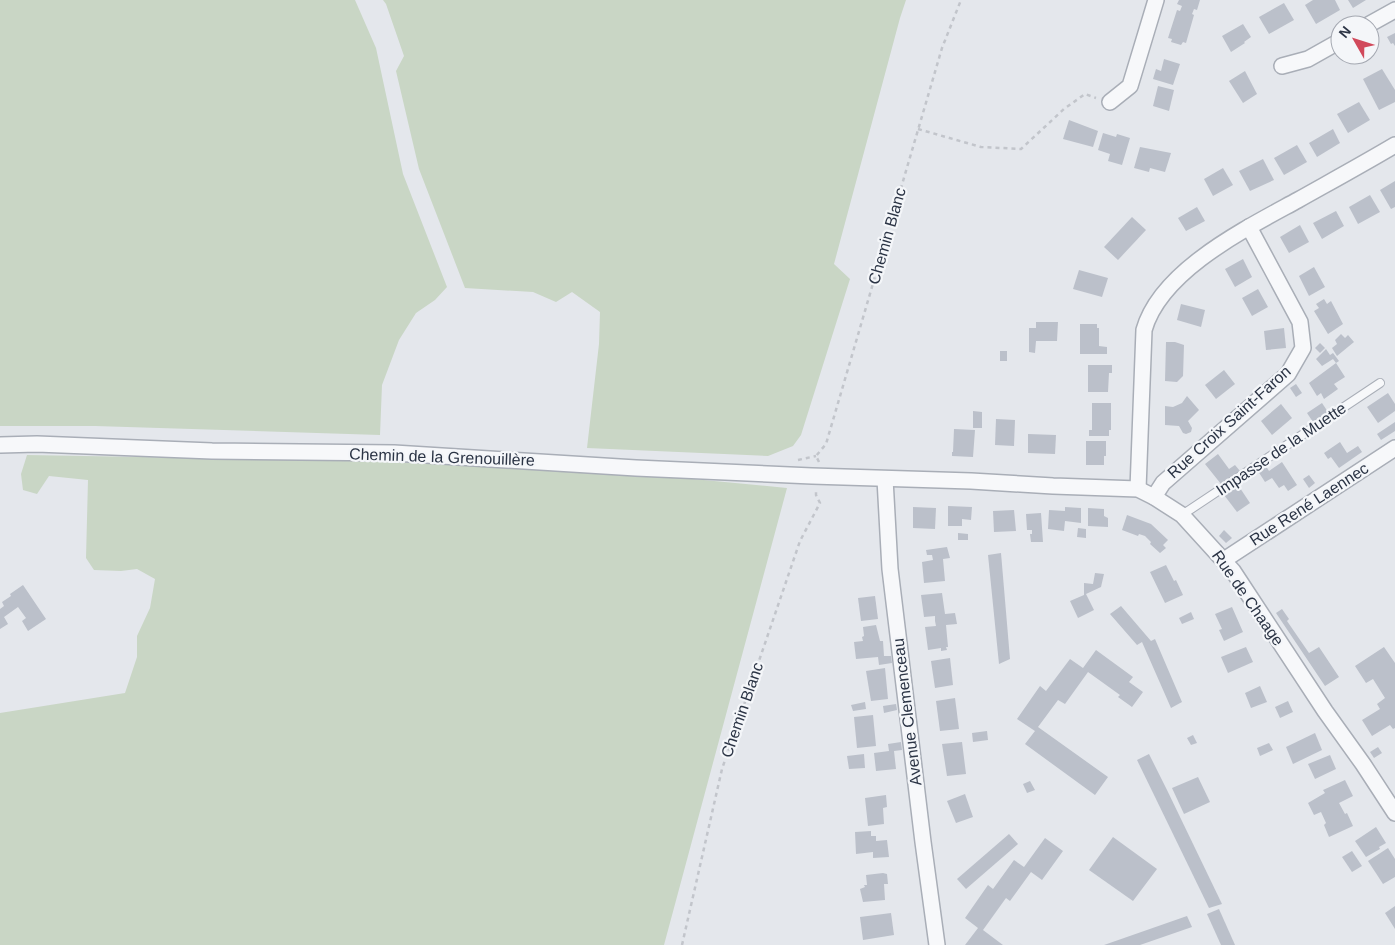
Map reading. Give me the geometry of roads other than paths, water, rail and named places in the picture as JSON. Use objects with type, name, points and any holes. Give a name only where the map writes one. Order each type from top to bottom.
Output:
[{"type":"street","points":[[1110,102],[1130,86],[1156,0]]},
{"type":"street","points":[[1380,18],[1395,10]]},
{"type":"street","points":[[1282,66],[1308,59],[1330,47]]},
{"type":"street","points":[[1138,489],[1144,330],[1147,319],[1165,292],[1200,258],[1249,227],[1395,146]]},
{"type":"street","name":"Rue Croix Saint-Faron","points":[[1154,497],[1163,483],[1288,374],[1303,348],[1300,322],[1249,227]]},
{"type":"street","name":"Chemin de la Grenouillère","points":[[0,445],[37,444],[212,452],[394,453],[636,468],[885,479]]},
{"type":"street","name":"Rue René Laennec","points":[[1224,560],[1395,448]]},
{"type":"street","name":"Rue de Chaage","points":[[885,479],[1138,489],[1182,515],[1234,571],[1325,711],[1395,813]]},
{"type":"street","name":"Avenue Clemenceau","points":[[885,479],[890,569],[937,945]]},
{"type":"lane","name":"Impasse de la Muette","points":[[1182,515],[1380,383]]}]
